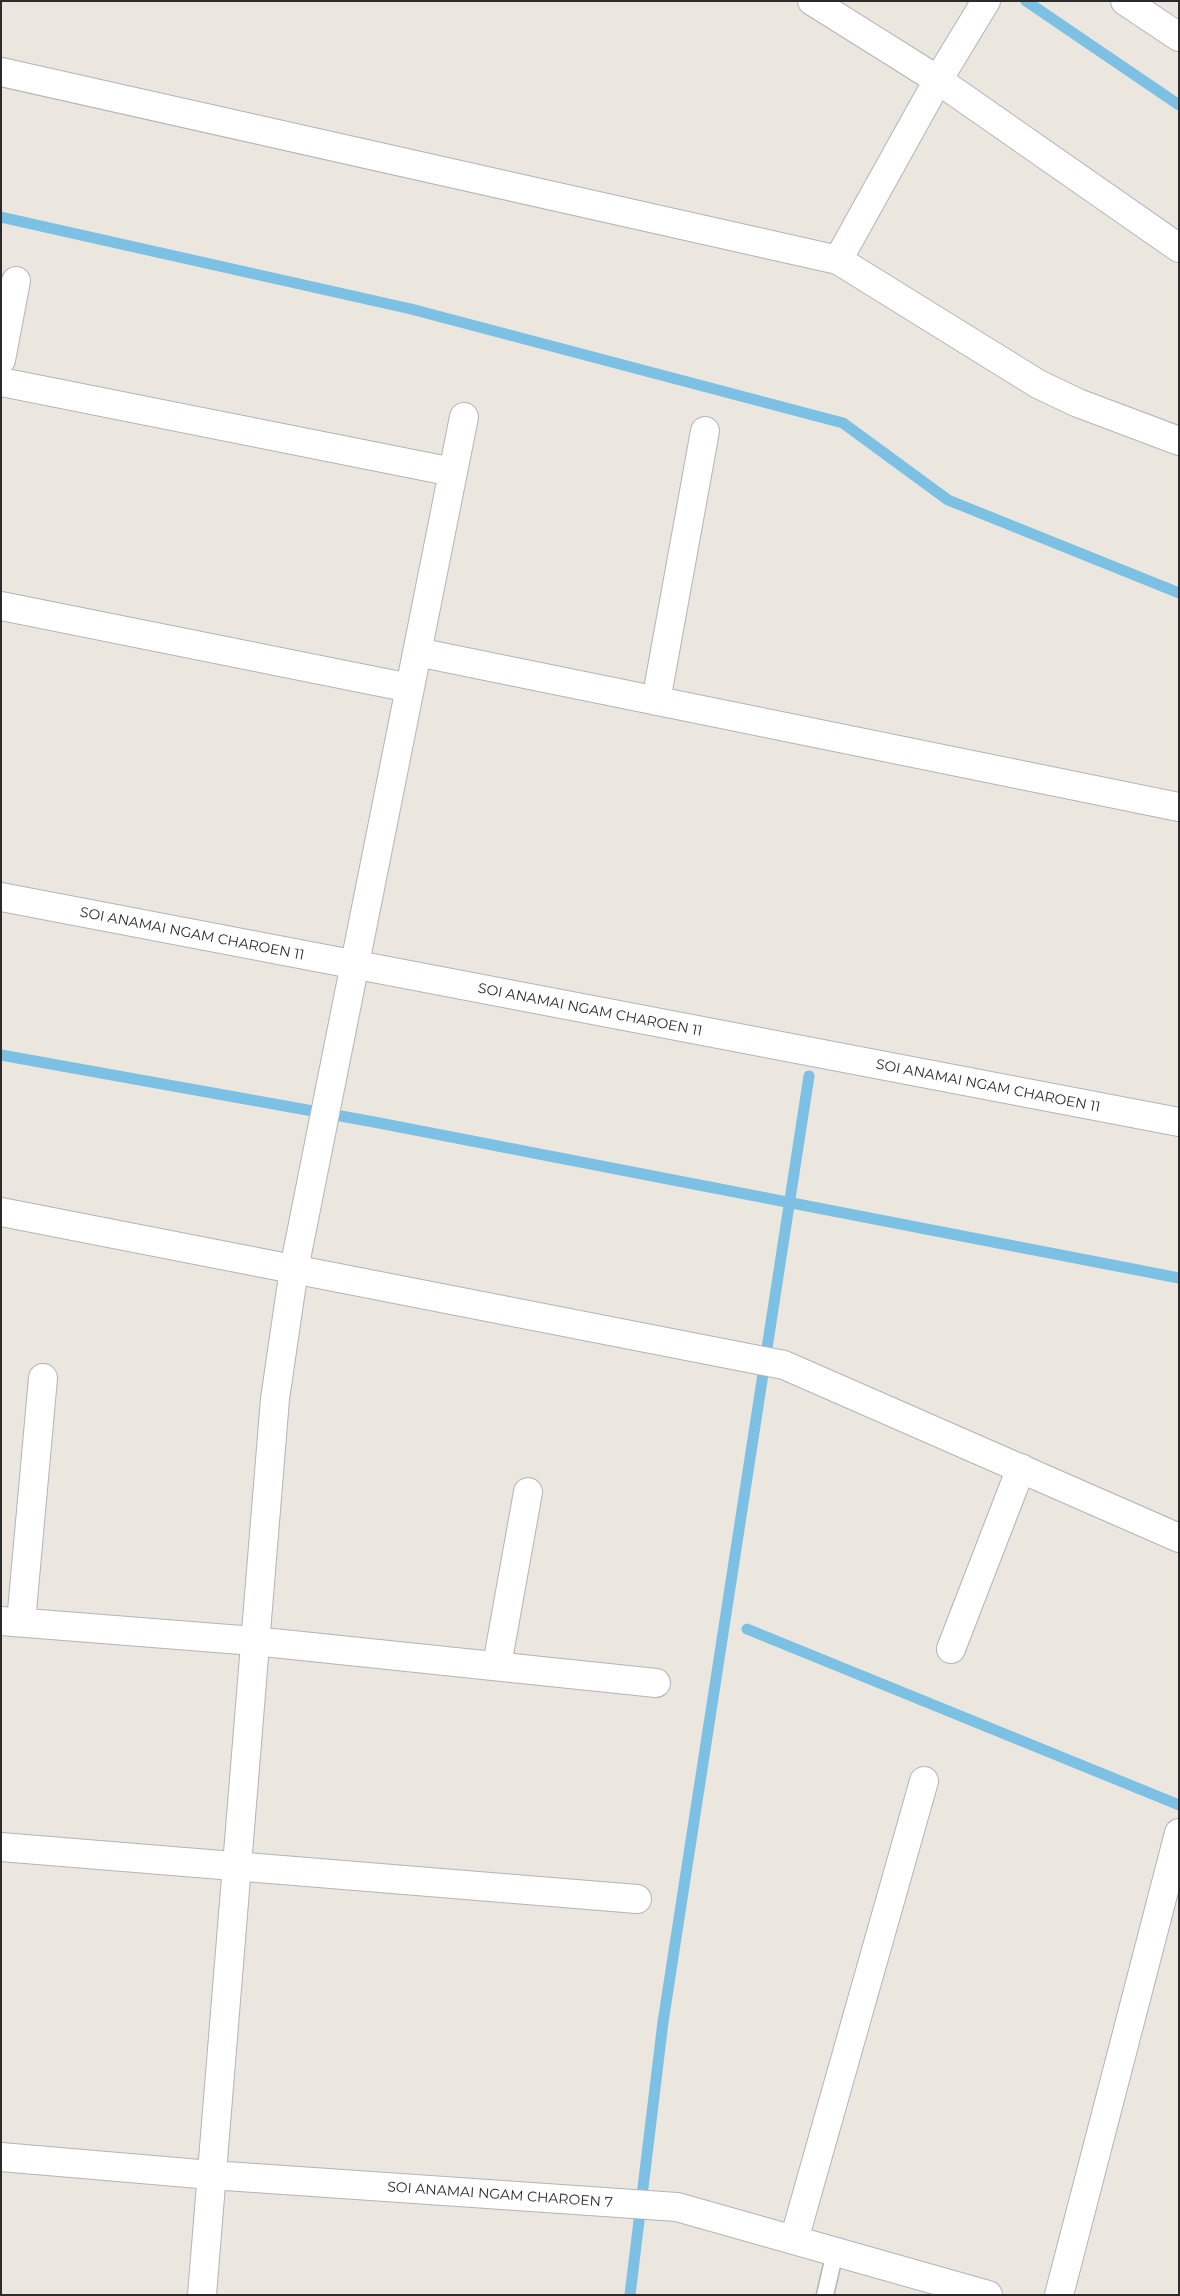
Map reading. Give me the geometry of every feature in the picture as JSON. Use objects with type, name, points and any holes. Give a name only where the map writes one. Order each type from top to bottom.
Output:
[{"type":"street","points":[[812,1],[938,80],[1179,248]]},
{"type":"street","points":[[838,260],[938,80],[986,1]]},
{"type":"street","points":[[1125,1],[1179,37]]},
{"type":"street","points":[[1,72],[838,260],[1038,384],[1078,403],[1179,441]]},
{"type":"street","points":[[1,360],[16,281]]},
{"type":"street","points":[[1,382],[453,472]]},
{"type":"street","points":[[202,2295],[274,1399],[294,1269],[464,417]]},
{"type":"street","points":[[656,701],[705,431]]},
{"type":"street","points":[[1,606],[410,688]]},
{"type":"street","points":[[417,652],[1179,807]]},
{"type":"street","name":"SOI ANAMAI NGAM CHAROEN 11","points":[[1,897],[1179,1122]]},
{"type":"street","points":[[1,1212],[784,1365],[1179,1538]]},
{"type":"street","points":[[43,1378],[11,1621],[497,1665],[656,1683]]},
{"type":"street","points":[[951,1649],[1021,1468]]},
{"type":"street","points":[[497,1665],[528,1492]]},
{"type":"street","points":[[794,2240],[924,1781]]},
{"type":"street","points":[[1059,2295],[1178,1834]]},
{"type":"street","points":[[1,1847],[637,1899]]},
{"type":"street","name":"SOI ANAMAI NGAM CHAROEN 7","points":[[1,2157],[211,2175],[677,2207],[988,2295]]},
{"type":"lane","points":[[825,2295],[836,2252]]},
{"type":"waterway","points":[[1026,1],[1179,105]]},
{"type":"waterway","points":[[1,217],[411,309],[843,423],[948,500],[1179,593]]},
{"type":"waterway","points":[[1,1055],[374,1122],[1179,1278]]},
{"type":"waterway","points":[[630,2295],[663,2022],[809,1076]]},
{"type":"waterway","points":[[747,1629],[1179,1805]]}]
